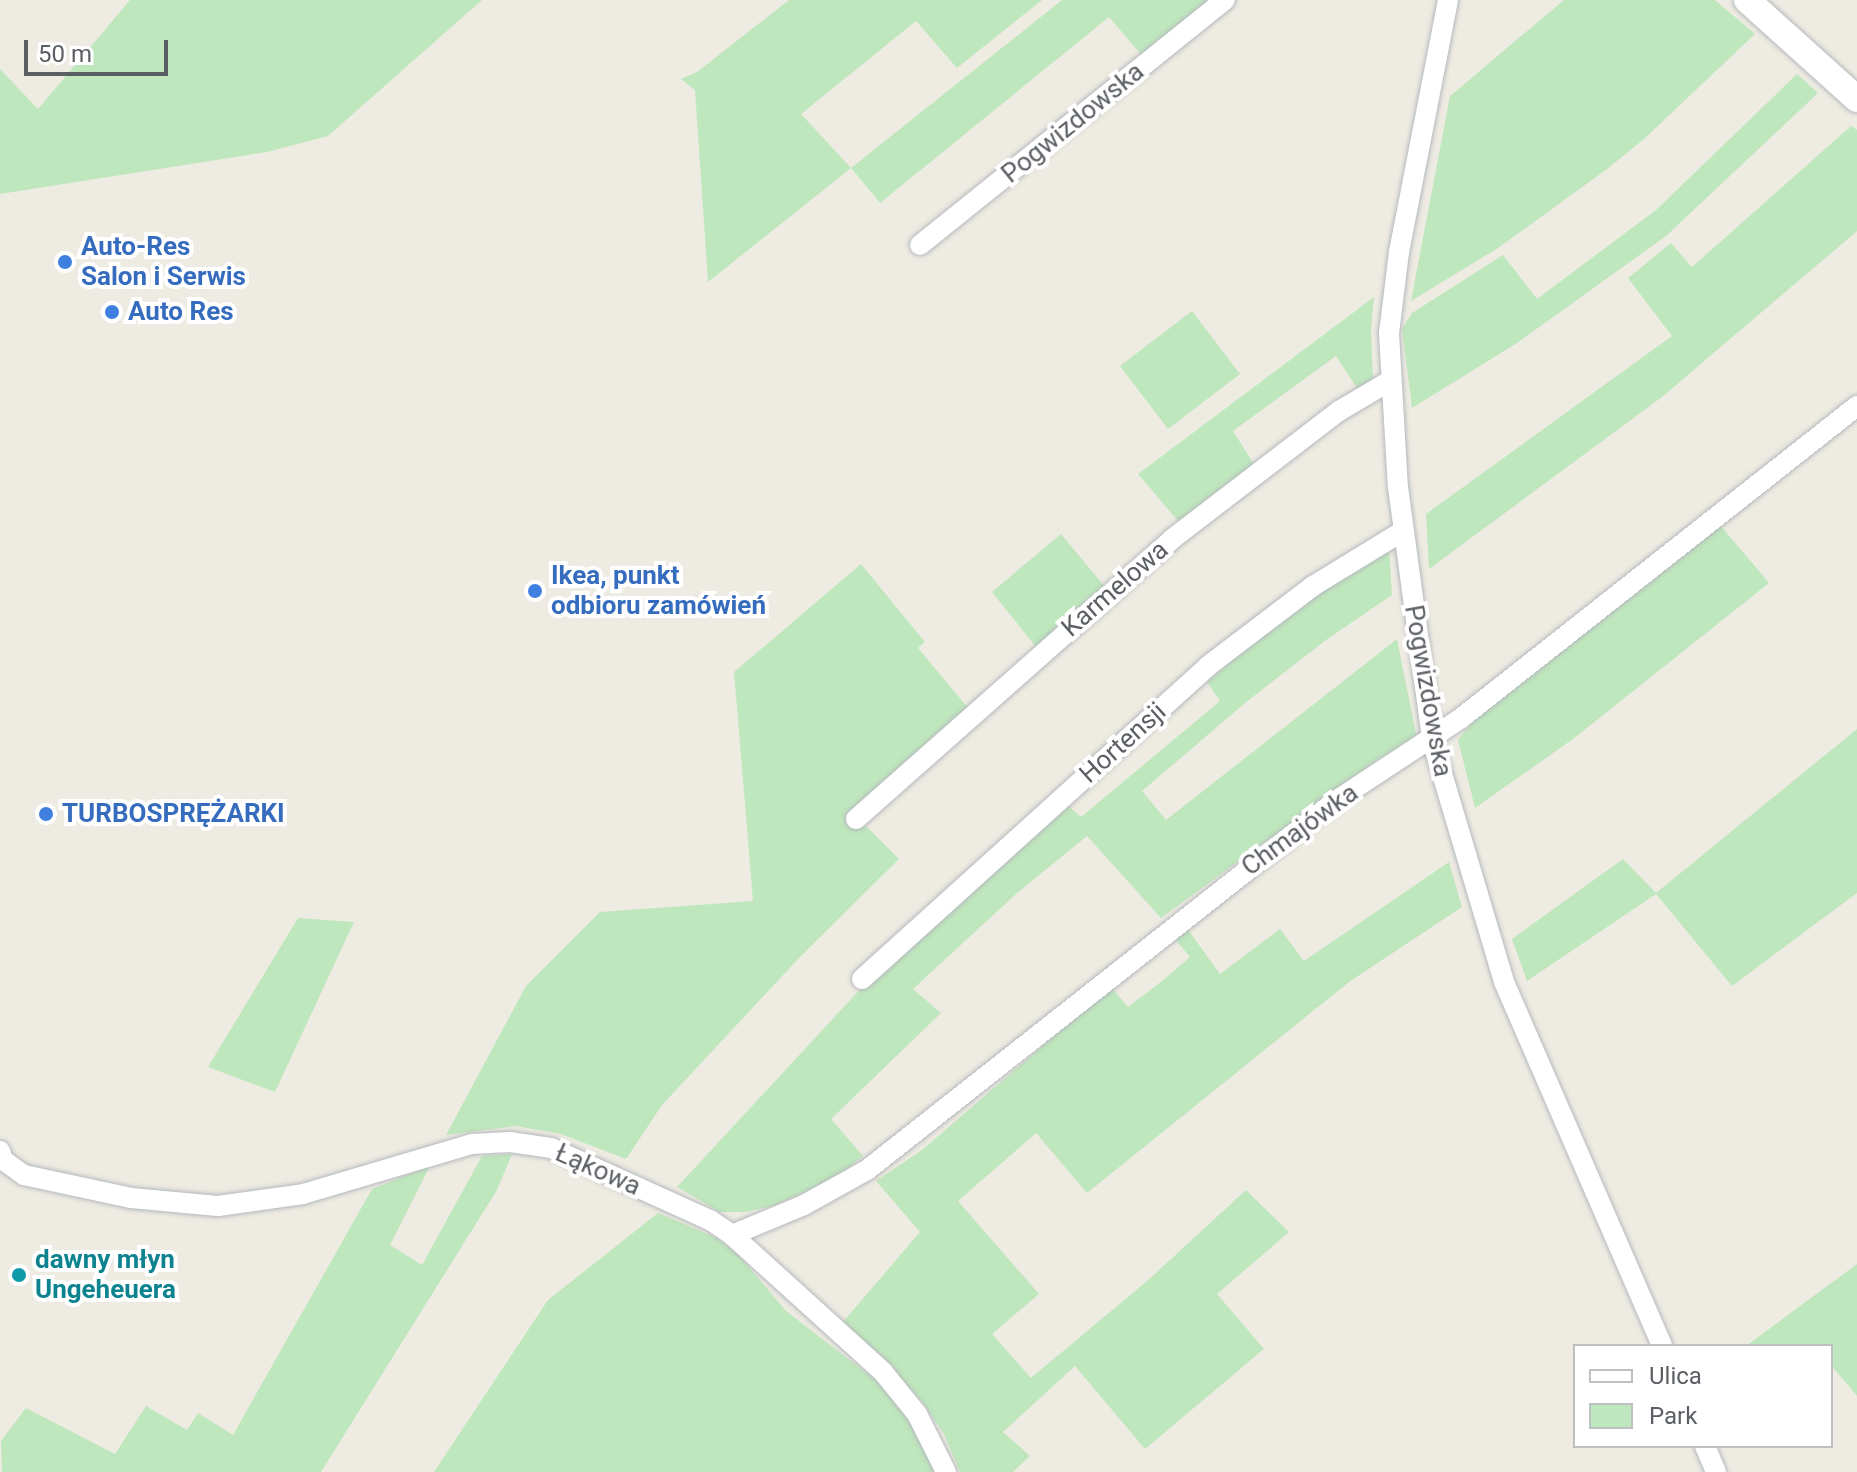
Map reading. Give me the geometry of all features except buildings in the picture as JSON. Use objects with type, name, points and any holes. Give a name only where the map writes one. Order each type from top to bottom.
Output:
[{"type":"street","name":"Pogwizdowska","points":[[920,245],[1225,0]]},
{"type":"street","name":"Pogwizdowska","points":[[1448,0],[1394,280],[1390,381],[1403,531],[1432,740],[1504,982],[1661,1344]]},
{"type":"street","points":[[1747,0],[1857,99]]},
{"type":"street","name":"Karmelowa","points":[[856,819],[1172,539],[1339,411],[1390,381]]},
{"type":"street","name":"Chmajówka","points":[[732,1235],[804,1205],[867,1170],[1334,802],[1432,740],[1616,600],[1857,406]]},
{"type":"street","name":"Hortensji","points":[[862,979],[1208,666],[1313,586],[1403,531]]},
{"type":"street","name":"Łąkowa","points":[[1,1156],[24,1175],[131,1198],[218,1206],[303,1194],[472,1144],[510,1142],[551,1148],[710,1220],[732,1235],[883,1372],[917,1414],[946,1472]]},
{"type":"street","points":[[1706,1448],[1716,1472]]},
{"type":"green space","points":[[130,0],[482,0],[328,136],[267,152],[0,194],[0,69],[38,109]]},
{"type":"green space","points":[[789,0],[1042,0],[957,68],[916,21],[801,114],[851,168],[708,282],[695,90],[681,79],[697,72]]},
{"type":"green space","points":[[1062,0],[1212,0],[1144,58],[1109,17],[880,203],[851,168]]},
{"type":"green space","points":[[1564,0],[1715,0],[1755,34],[1644,139],[1607,169],[1498,248],[1411,301],[1450,96]]},
{"type":"green space","points":[[1797,74],[1818,93],[1666,236],[1517,343],[1412,408],[1402,329],[1412,313],[1503,255],[1537,299],[1656,210]]},
{"type":"green space","points":[[1851,126],[1857,130],[1857,231],[1662,397],[1429,569],[1426,514],[1672,336],[1628,278],[1671,243],[1692,267]]},
{"type":"green space","points":[[1374,297],[1371,329],[1373,381],[1358,390],[1336,356],[1233,431],[1255,466],[1216,492],[1180,523],[1138,474]]},
{"type":"green space","points":[[1192,311],[1240,374],[1168,429],[1120,366]]},
{"type":"green space","points":[[1720,525],[1769,583],[1573,739],[1475,808],[1458,740],[1485,707]]},
{"type":"green space","points":[[1061,534],[1105,587],[1036,647],[992,592]]},
{"type":"green space","points":[[1389,548],[1392,595],[1326,640],[1245,703],[1142,791],[1166,820],[1397,639],[1417,739],[1378,759],[1161,918],[1087,836],[1016,894],[913,989],[941,1013],[831,1119],[863,1156],[838,1177],[773,1206],[746,1212],[720,1212],[677,1187],[865,984],[1065,803],[1081,817],[1220,701],[1207,682],[1285,616]]},
{"type":"green space","points":[[861,564],[925,642],[918,648],[969,709],[846,814],[864,824],[899,859],[800,957],[662,1105],[626,1159],[561,1134],[516,1126],[446,1135],[526,986],[600,912],[753,901],[734,672]]},
{"type":"green space","points":[[1857,729],[1857,893],[1732,986],[1656,894],[1527,981],[1512,939],[1623,859],[1656,893]]},
{"type":"green space","points":[[1449,862],[1462,907],[1349,982],[1087,1193],[1036,1133],[958,1201],[1039,1294],[992,1334],[1031,1378],[1146,1282],[1246,1190],[1289,1232],[1217,1294],[1264,1349],[1145,1449],[1075,1366],[1003,1432],[1030,1456],[1013,1472],[960,1472],[945,1436],[923,1402],[843,1322],[920,1232],[876,1181],[922,1150],[1111,987],[1128,1007],[1162,981],[1190,957],[1174,938],[1186,927],[1220,974],[1280,929],[1304,961]]},
{"type":"green space","points":[[298,918],[354,922],[275,1092],[208,1067]]},
{"type":"green space","points":[[512,1154],[497,1190],[321,1472],[2,1472],[1,1441],[26,1408],[115,1454],[146,1406],[187,1430],[198,1413],[233,1435],[372,1189],[430,1166],[390,1245],[422,1265],[482,1156]]},
{"type":"green space","points":[[658,1213],[715,1237],[737,1253],[786,1311],[886,1388],[927,1448],[937,1472],[434,1472],[548,1300]]},
{"type":"green space","points":[[1857,1264],[1857,1396],[1833,1367],[1833,1344],[1749,1344]]},
{"type":"place","name":"Auto-Res Salon i Serwis","points":[[65,262]]},
{"type":"place","name":"Auto Res","points":[[112,312]]},
{"type":"place","name":"Ikea, punkt odbioru zamówień","points":[[535,591]]},
{"type":"place","name":"TURBOSPRĘŻARKI","points":[[46,814]]},
{"type":"place","name":"dawny młyn Ungeheuera","points":[[19,1275]]}]
